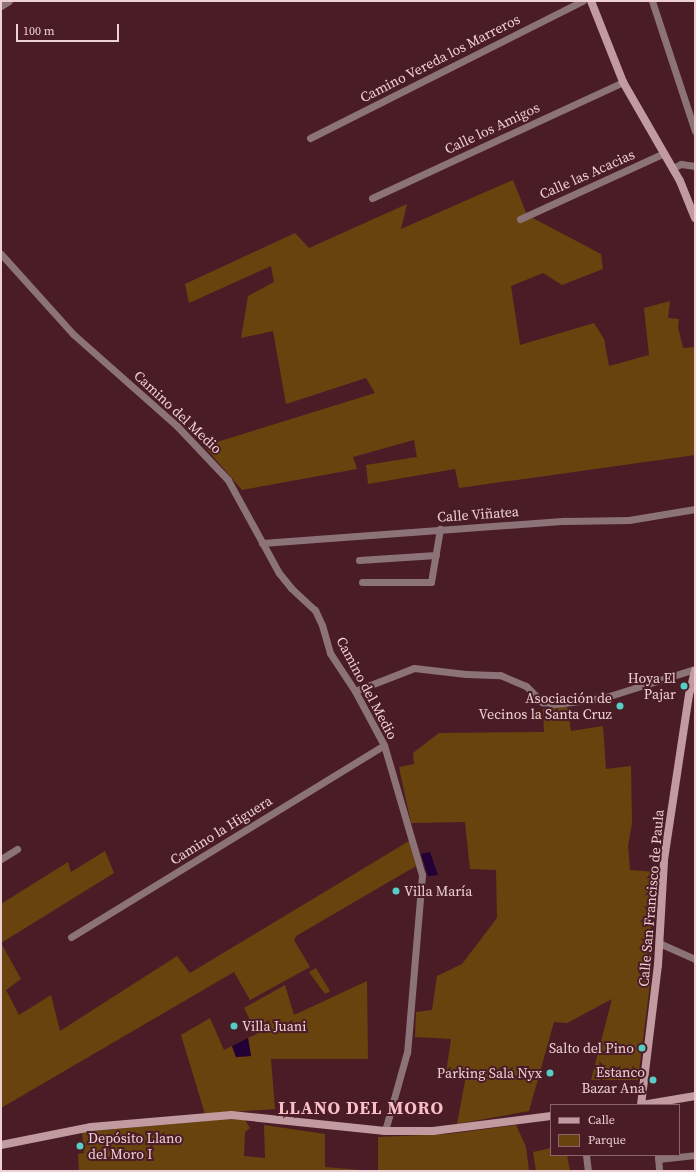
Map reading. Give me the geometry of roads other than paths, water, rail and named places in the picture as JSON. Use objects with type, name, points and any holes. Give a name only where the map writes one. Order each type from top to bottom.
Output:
[{"type":"main road","points":[[591,1],[623,82],[673,168],[695,218]]},
{"type":"main road","name":"Calle San Francisco de Paula","points":[[646,1104],[664,860],[689,695],[695,670]]},
{"type":"main road","points":[[651,1104],[695,1096]]},
{"type":"main road","points":[[1,1145],[91,1128],[231,1115],[385,1131],[433,1131],[550,1116]]},
{"type":"street","points":[[1,6],[9,1]]},
{"type":"street","name":"Camino Vereda los Marreros","points":[[310,138],[582,1]]},
{"type":"street","points":[[652,1],[695,131]]},
{"type":"street","name":"Calle los Amigos","points":[[372,198],[623,82]]},
{"type":"street","name":"Calle las Acacias","points":[[520,219],[664,153]]},
{"type":"street","points":[[673,168],[681,164],[695,166]]},
{"type":"street","name":"Camino del Medio","points":[[1,254],[73,334],[177,426],[212,461],[235,490],[262,543],[285,582],[316,610],[322,624],[330,653],[355,691],[384,745],[422,875],[406,1052],[385,1131]]},
{"type":"street","name":"Calle Viñatea","points":[[262,543],[440,529],[586,520],[629,520],[695,509]]},
{"type":"street","points":[[362,582],[432,582],[440,529]]},
{"type":"street","points":[[359,560],[436,555]]},
{"type":"street","points":[[355,691],[414,668],[466,674],[500,675],[526,686],[542,702],[556,704],[603,698],[695,670]]},
{"type":"street","name":"Camino la Higuera","points":[[71,937],[384,745]]},
{"type":"street","points":[[1,859],[17,849]]},
{"type":"street","points":[[659,943],[695,959]]},
{"type":"street","points":[[680,1156],[695,1155]]},
{"type":"street","points":[[586,1156],[588,1171]]},
{"type":"street","points":[[659,1171],[658,1157],[676,1156]]},
{"type":"place","name":"Hoya El Pajar","points":[[684,686]]},
{"type":"place","name":"Asociación de Vecinos la Santa Cruz","points":[[620,706]]},
{"type":"place","name":"Villa María","points":[[396,891]]},
{"type":"place","name":"Villa Juani","points":[[234,1026]]},
{"type":"place","name":"Salto del Pino","points":[[642,1048]]},
{"type":"place","name":"Parking Sala Nyx","points":[[550,1073]]},
{"type":"place","name":"Estanco Bazar Ana","points":[[653,1080]]},
{"type":"place","name":"Depósito Llano del Moro I","points":[[80,1146]]},
{"type":"district","name":"LLANO DEL MORO","points":[[361,1108]]}]
